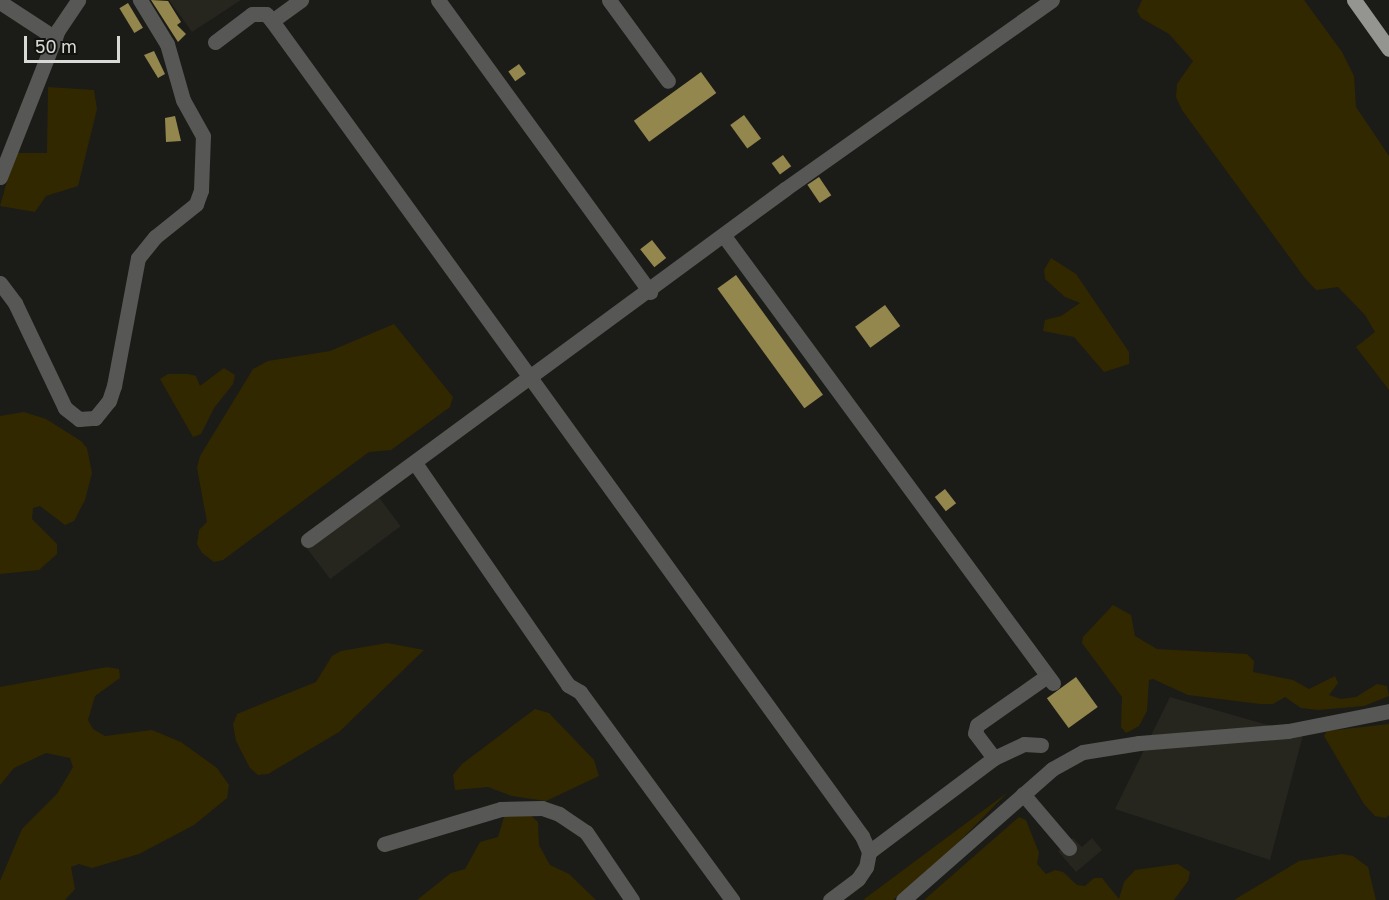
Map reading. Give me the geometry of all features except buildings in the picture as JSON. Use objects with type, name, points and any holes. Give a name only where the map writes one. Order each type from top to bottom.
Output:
[{"type":"main road","points":[[1354,0],[1389,49]]},
{"type":"lane","points":[[0,177],[55,38],[78,0]]},
{"type":"lane","points":[[0,283],[15,303],[62,403],[79,419],[95,418],[106,406],[114,386],[138,258],[155,237],[189,212],[201,190],[203,136],[183,100],[167,44],[141,0]]},
{"type":"lane","points":[[272,21],[301,0]]},
{"type":"lane","points":[[438,0],[650,292]]},
{"type":"lane","points":[[609,0],[668,81]]},
{"type":"lane","points":[[308,540],[1049,1]]},
{"type":"lane","points":[[0,2],[55,38]]},
{"type":"lane","points":[[215,42],[252,14],[266,14],[272,21],[862,836],[869,852]]},
{"type":"lane","points":[[724,236],[1050,680],[977,725],[975,733],[994,758]]},
{"type":"lane","points":[[415,463],[568,686],[580,692],[732,900]]},
{"type":"lane","points":[[903,900],[1065,760],[1109,746],[1288,731],[1389,711]]},
{"type":"lane","points":[[830,900],[862,874],[869,852],[994,758],[1024,744],[1041,745]]},
{"type":"lane","points":[[1023,795],[1069,848]]},
{"type":"lane","points":[[384,844],[501,809],[542,808],[566,818],[586,832],[632,900]]},
{"type":"shaded area","points":[[169,0],[241,0],[192,32]]},
{"type":"shaded area","points":[[1142,0],[1304,0],[1342,52],[1354,76],[1356,107],[1389,156],[1389,390],[1356,347],[1375,332],[1365,315],[1338,287],[1316,290],[1304,277],[1182,110],[1176,97],[1177,84],[1193,61],[1169,34],[1141,18],[1137,11]]},
{"type":"shaded area","points":[[48,87],[94,90],[97,109],[78,186],[46,196],[35,212],[0,206],[15,153],[47,153]]},
{"type":"shaded area","points":[[1051,258],[1076,274],[1129,352],[1129,364],[1104,372],[1074,337],[1043,331],[1045,320],[1061,316],[1080,303],[1065,297],[1045,279],[1044,270]]},
{"type":"shaded area","points":[[394,324],[453,397],[450,407],[391,450],[369,452],[223,560],[214,562],[202,553],[197,544],[199,530],[207,522],[197,468],[200,456],[253,369],[268,361],[330,351]]},
{"type":"shaded area","points":[[224,368],[235,375],[233,384],[214,408],[201,434],[193,437],[160,379],[168,374],[188,374],[196,376],[200,386]]},
{"type":"shaded area","points":[[24,412],[46,419],[81,441],[87,448],[92,473],[85,500],[74,521],[65,525],[40,506],[33,508],[32,519],[57,544],[57,554],[39,570],[0,574],[0,416]]},
{"type":"shaded area","points":[[371,487],[400,526],[330,579],[301,540]]},
{"type":"shaded area","points":[[1113,605],[1131,615],[1135,636],[1157,649],[1247,654],[1254,661],[1253,672],[1293,680],[1309,689],[1335,676],[1338,683],[1329,695],[1341,699],[1356,697],[1377,684],[1387,686],[1389,696],[1364,706],[1318,710],[1301,708],[1285,697],[1273,704],[1260,704],[1188,695],[1153,679],[1149,680],[1147,711],[1139,726],[1126,733],[1121,727],[1122,697],[1082,643],[1083,637]]},
{"type":"shaded area","points":[[387,643],[424,650],[339,732],[268,774],[258,775],[250,768],[236,741],[233,724],[237,714],[316,682],[332,656],[341,651]]},
{"type":"shaded area","points":[[107,667],[119,669],[120,678],[95,696],[88,720],[93,729],[105,736],[152,730],[181,742],[217,768],[229,785],[227,798],[194,825],[139,854],[92,868],[79,864],[71,867],[75,889],[65,900],[0,900],[0,881],[22,829],[57,794],[73,767],[70,758],[46,753],[14,768],[0,785],[0,687]]},
{"type":"shaded area","points":[[1170,697],[1303,735],[1270,860],[1115,809]]},
{"type":"shaded area","points":[[535,709],[549,713],[594,760],[599,776],[546,801],[512,796],[488,787],[455,790],[453,775],[462,764]]},
{"type":"shaded area","points":[[1389,724],[1389,815],[1386,818],[1375,816],[1364,804],[1324,736],[1327,731]]},
{"type":"shaded area","points":[[1008,792],[936,865],[893,900],[863,900]]},
{"type":"shaded area","points":[[516,814],[530,815],[538,822],[539,845],[550,865],[569,874],[596,900],[417,900],[451,873],[465,869],[480,842],[498,837],[504,817]]},
{"type":"shaded area","points":[[1019,817],[1026,820],[1039,853],[1037,864],[1046,874],[1055,870],[1063,872],[1077,885],[1085,886],[1094,878],[1102,878],[1119,899],[1124,882],[1135,870],[1178,864],[1190,872],[1188,881],[1174,900],[924,900]]},
{"type":"shaded area","points":[[1073,838],[1082,847],[1092,838],[1102,850],[1076,872],[1058,851]]},
{"type":"shaded area","points":[[1342,854],[1353,856],[1368,867],[1376,900],[1234,900],[1299,861]]}]
